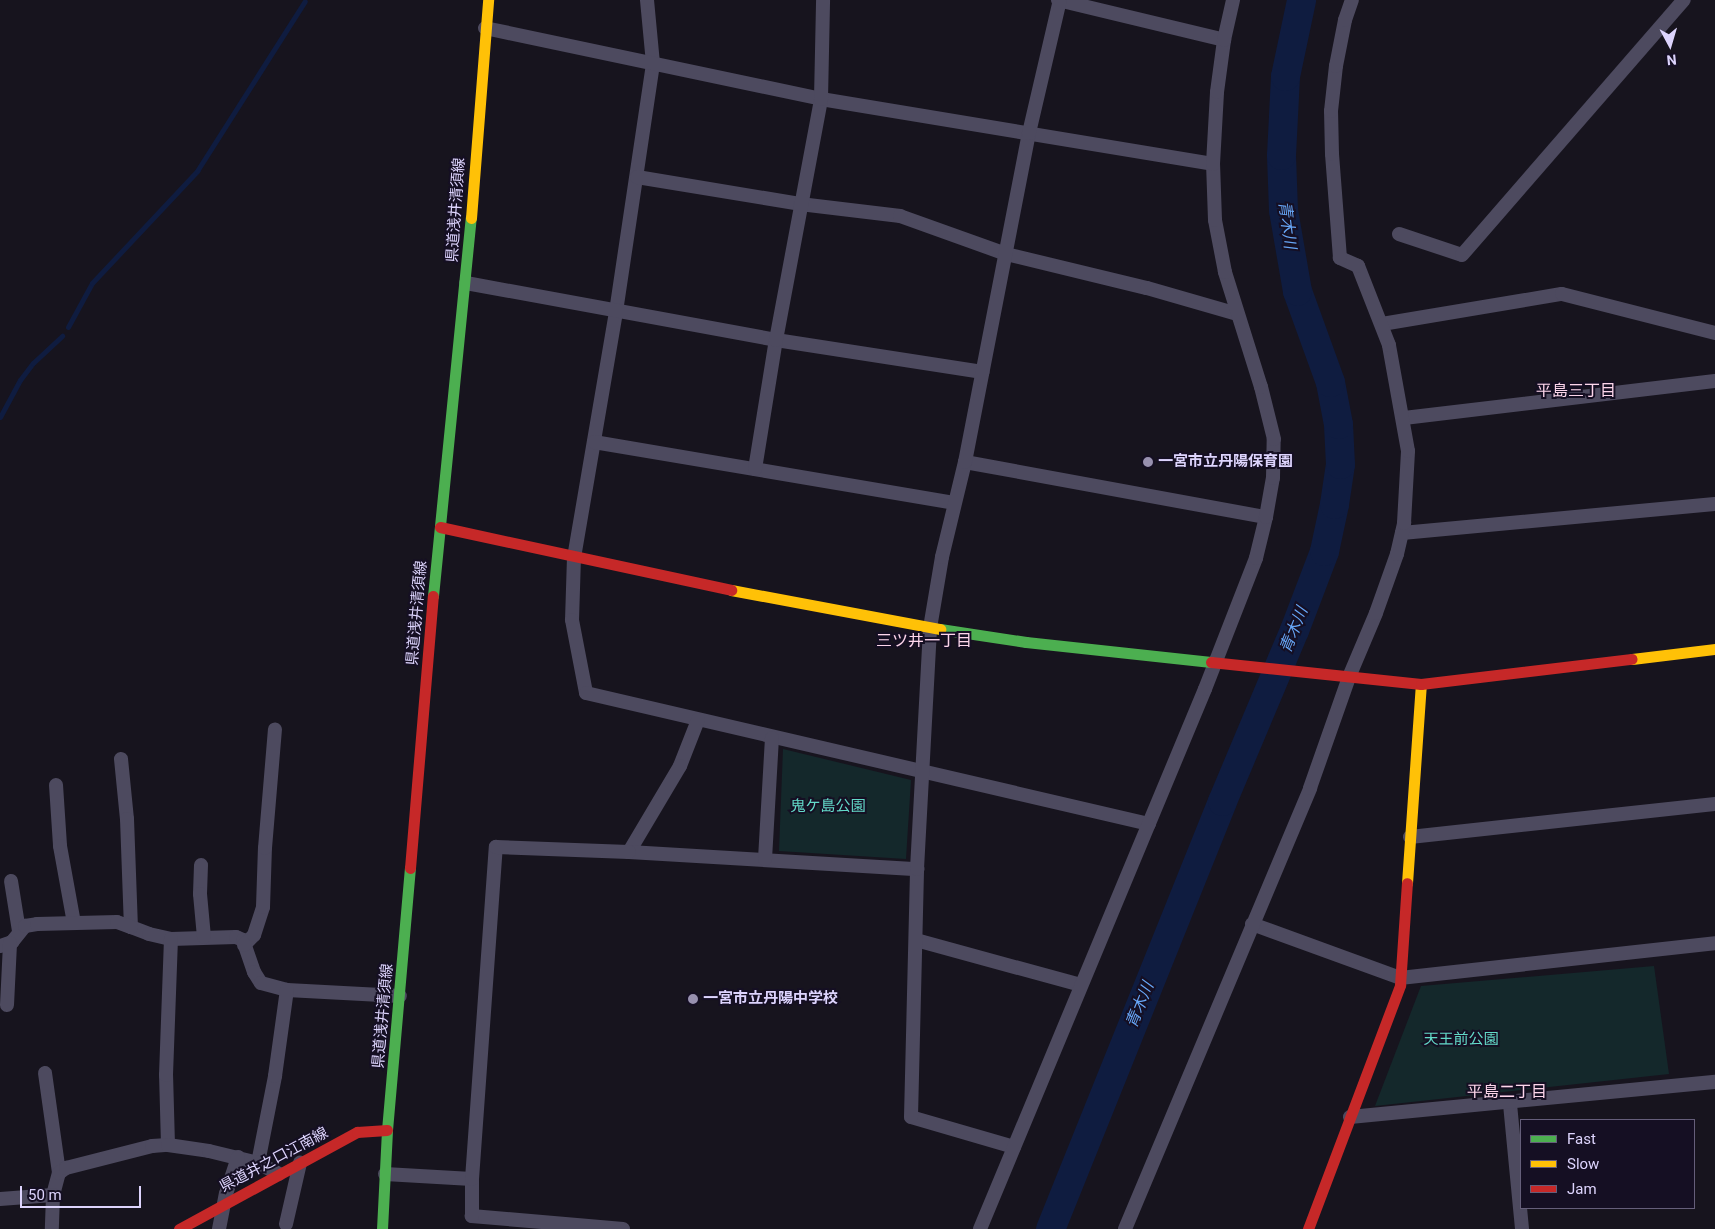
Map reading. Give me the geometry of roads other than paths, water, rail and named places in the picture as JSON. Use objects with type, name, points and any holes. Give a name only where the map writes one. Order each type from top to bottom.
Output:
[{"type":"street","name":"県道浅井清須線","points":[[382,1229],[388,1130],[440,527],[466,283],[488,0]]},
{"type":"street","points":[[647,0],[653,64],[616,312],[574,557],[572,620],[586,694],[1149,824]]},
{"type":"street","points":[[755,469],[800,204],[821,99],[823,0]]},
{"type":"street","points":[[1014,1146],[911,1117],[917,869],[930,628],[954,502],[965,462],[983,372],[1029,133],[1060,0],[1224,40]]},
{"type":"street","points":[[980,1229],[1215,662],[1256,558],[1266,517],[1273,478],[1274,439],[1261,387],[1225,272],[1215,220],[1213,164],[1217,92],[1224,40],[1233,0]]},
{"type":"street","points":[[1125,1229],[1310,788],[1342,676],[1376,613],[1397,554],[1402,533],[1408,451],[1404,418],[1389,345],[1358,266],[1340,258],[1336,216],[1332,111],[1336,66],[1345,20],[1352,0]]},
{"type":"street","points":[[1399,234],[1462,255],[1684,0]]},
{"type":"street","points":[[485,28],[821,99],[1213,164]]},
{"type":"street","points":[[637,177],[800,204],[900,216],[1006,254],[1148,288],[1237,314]]},
{"type":"street","points":[[466,283],[776,340],[983,372]]},
{"type":"street","points":[[1382,324],[1562,294],[1715,333]]},
{"type":"street","points":[[1404,418],[1715,381]]},
{"type":"street","points":[[594,442],[954,502]]},
{"type":"street","points":[[965,462],[1266,517]]},
{"type":"street","points":[[1402,533],[1715,504]]},
{"type":"street","points":[[440,527],[750,594],[930,628],[1026,642],[1421,684],[1715,649]]},
{"type":"street","points":[[1308,1229],[1400,985],[1421,684]]},
{"type":"street","points":[[629,852],[680,766],[698,720]]},
{"type":"street","points":[[244,945],[254,935],[263,907],[265,840],[275,729]]},
{"type":"street","points":[[765,860],[772,738]]},
{"type":"street","points":[[121,759],[128,819],[132,927]]},
{"type":"street","points":[[56,785],[60,846],[74,923]]},
{"type":"street","points":[[1410,838],[1715,804]]},
{"type":"street","points":[[623,1229],[517,1225],[472,1216],[472,1179],[496,847],[629,852],[917,869]]},
{"type":"street","points":[[200,865],[200,894],[204,937]]},
{"type":"street","points":[[8,1005],[11,881]]},
{"type":"street","points":[[10,940],[25,926],[37,924],[118,922],[149,934],[171,939],[236,937],[243,940],[254,972],[261,983],[287,990],[400,996]]},
{"type":"street","points":[[1252,924],[1400,978],[1715,943]]},
{"type":"street","points":[[168,1145],[166,1076],[171,939]]},
{"type":"street","points":[[916,940],[1081,985]]},
{"type":"street","points":[[258,1163],[275,1076],[287,990]]},
{"type":"street","points":[[45,1073],[59,1174],[52,1195],[52,1229]]},
{"type":"street","points":[[1350,1118],[1510,1104],[1715,1082]]},
{"type":"street","points":[[1510,1104],[1520,1208]]},
{"type":"street","name":"県道井之口江南線","points":[[179,1229],[358,1132],[388,1130]]},
{"type":"street","points":[[59,1174],[76,1165],[152,1146],[168,1145],[238,1157],[258,1163],[279,1174]]},
{"type":"street","points":[[219,1229],[226,1203],[226,1194],[238,1157]]},
{"type":"street","points":[[286,1224],[300,1163]]},
{"type":"street","points":[[385,1174],[472,1179]]},
{"type":"street","points":[[0,1199],[52,1195]]},
{"type":"street","points":[[1520,1209],[1522,1229]]},
{"type":"waterway","name":"青木川","points":[[1050,1229],[1222,801],[1294,630],[1324,551],[1334,504],[1340,464],[1338,424],[1330,382],[1297,291],[1283,210],[1281,155],[1285,76],[1301,0]]},
{"type":"waterway","points":[[68,327],[92,283],[197,171],[305,1]]},
{"type":"waterway","points":[[0,417],[20,380],[33,363],[62,336]]},
{"type":"place","name":"一宮市立丹陽保育園","points":[[1148,462]]},
{"type":"place","name":"一宮市立丹陽中学校","points":[[693,999]]},
{"type":"district","name":"平島三丁目","points":[[1576,391]]},
{"type":"district","name":"三ツ井一丁目","points":[[924,641]]},
{"type":"district","name":"平島二丁目","points":[[1507,1092]]},
{"type":"park label","name":"鬼ケ島公園","points":[[828,807]]},
{"type":"park label","name":"天王前公園","points":[[1461,1040]]}]
